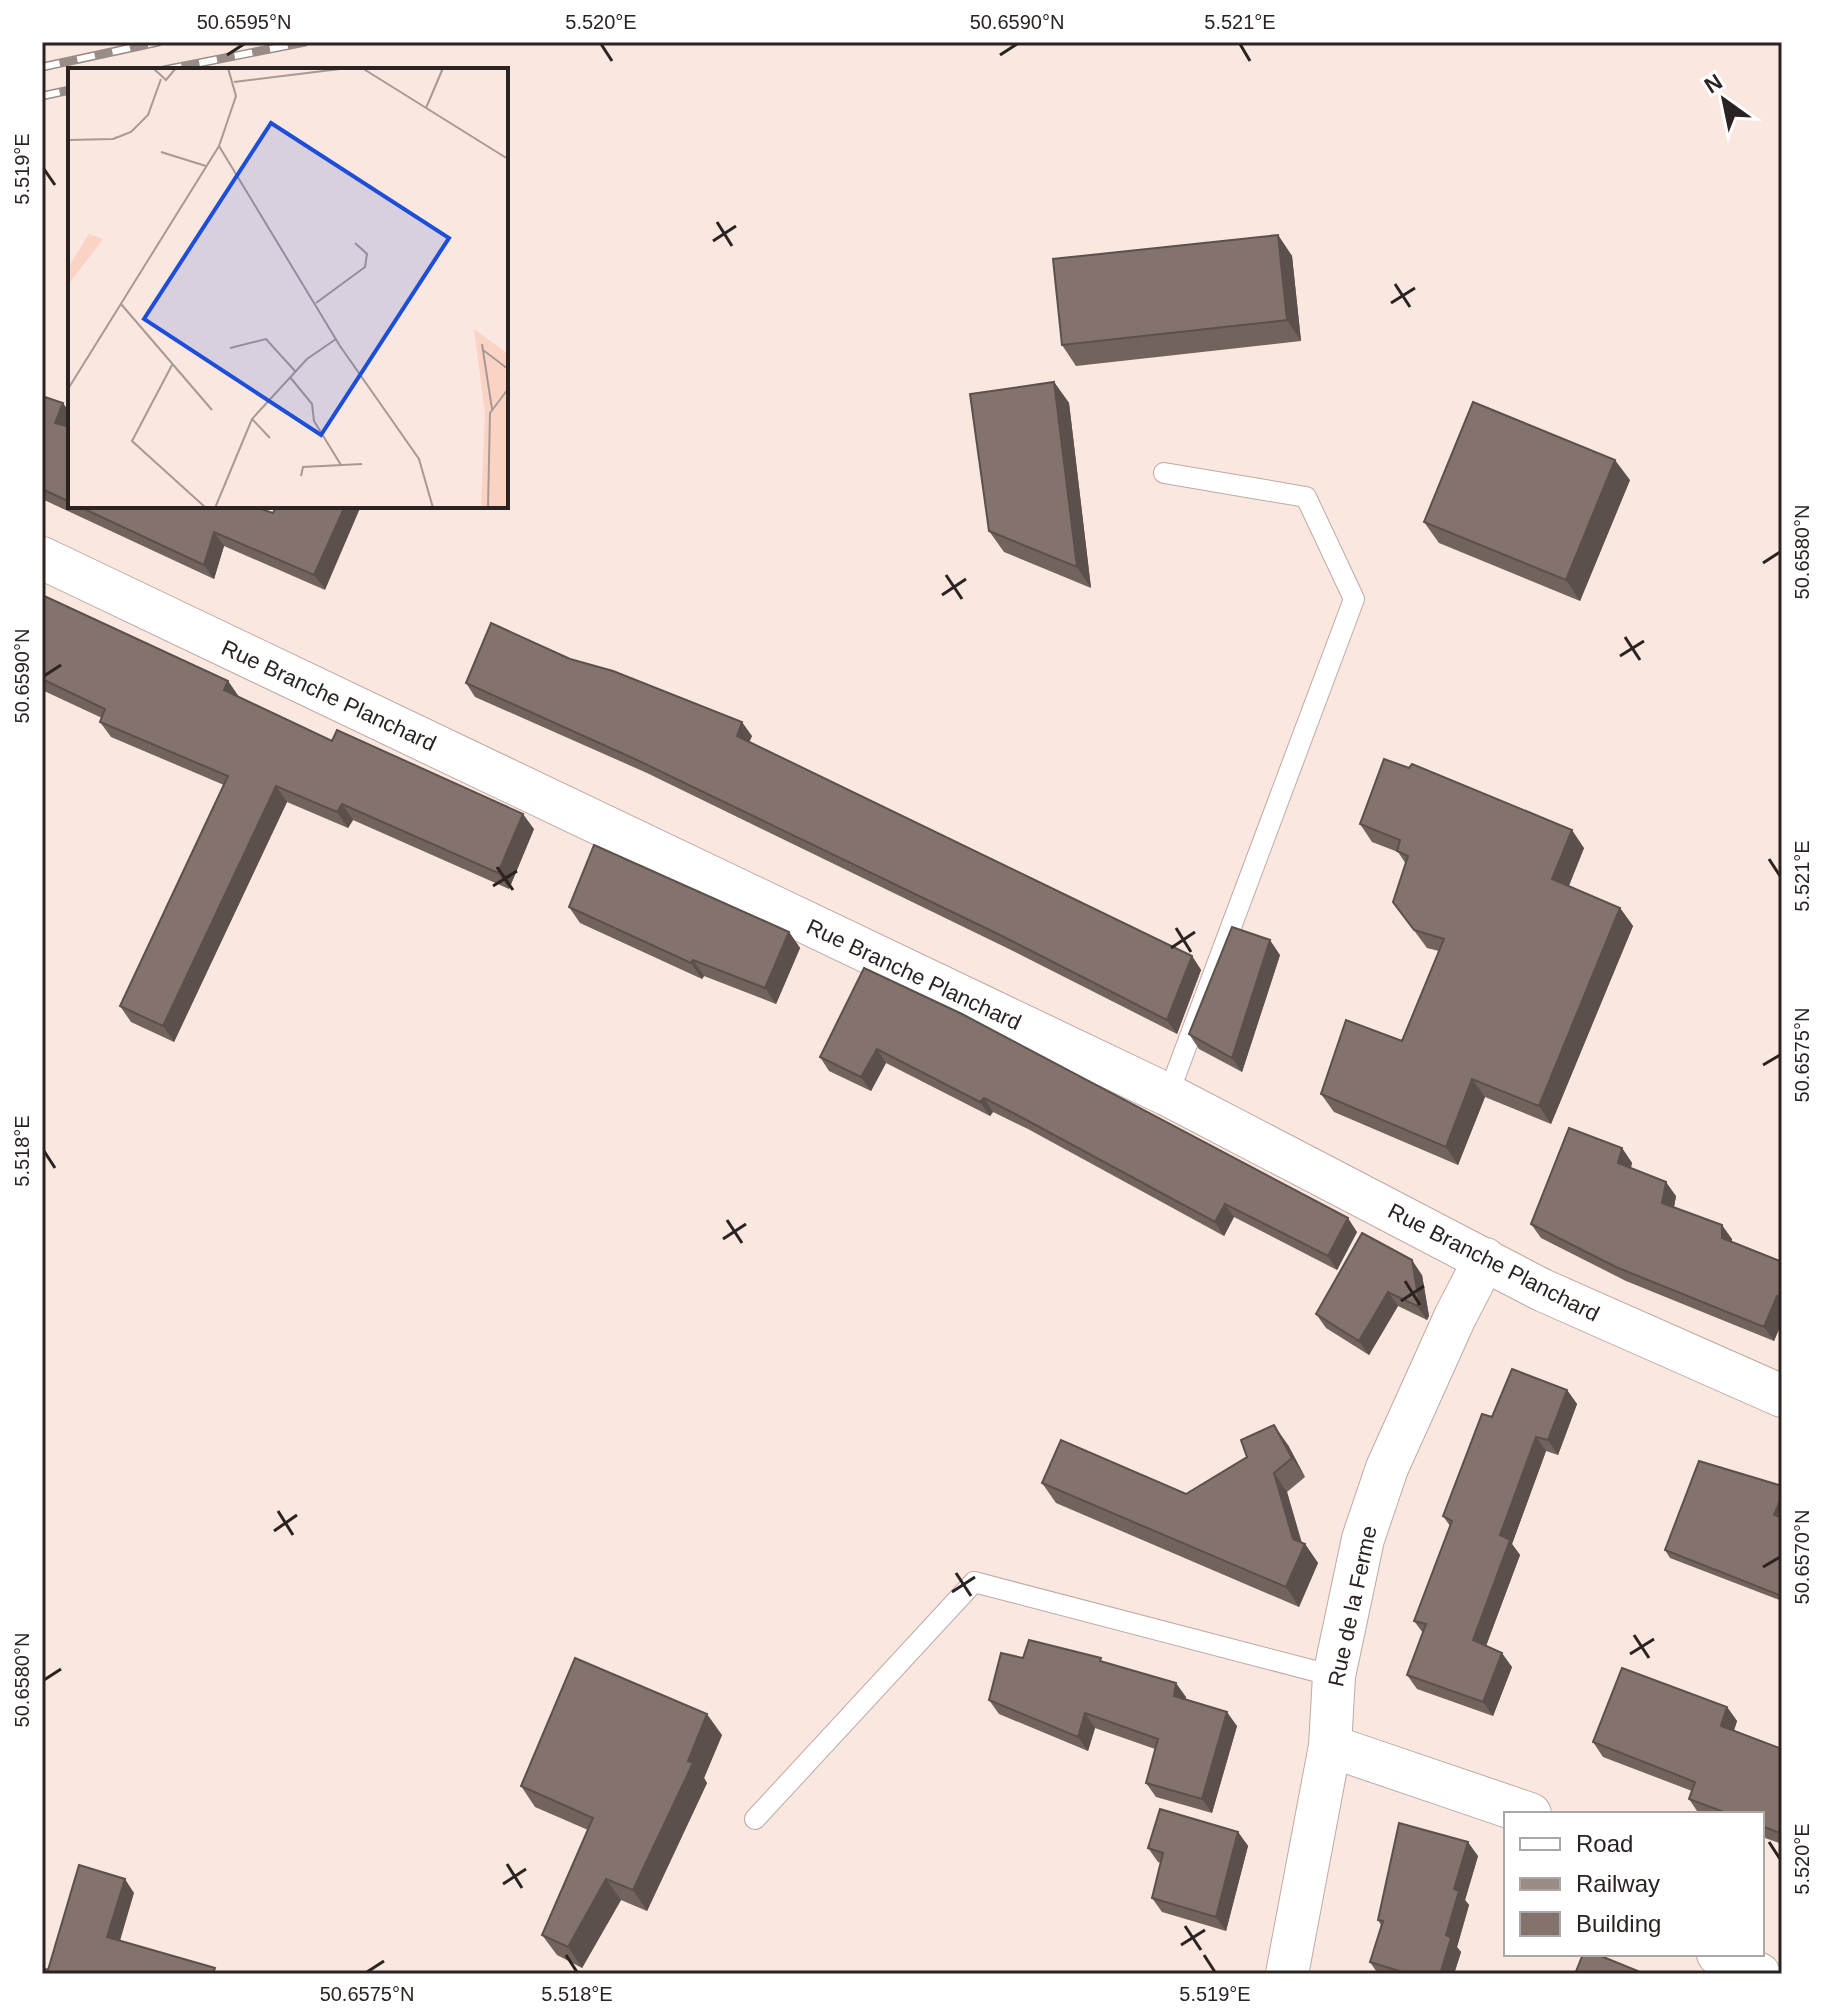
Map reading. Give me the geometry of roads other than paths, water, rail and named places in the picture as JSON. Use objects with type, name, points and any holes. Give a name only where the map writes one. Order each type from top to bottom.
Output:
[{"type":"street","name":"Rue Branche Planchard","points":[[42,558],[1168,1095],[1542,1290],[1782,1396]]},
{"type":"street","name":"Rue de la Ferme","points":[[1287,1974],[1330,1746],[1334,1676],[1363,1539],[1387,1468],[1485,1259]]},
{"type":"street","points":[[1330,1746],[1524,1812]]},
{"type":"street","points":[[1722,1956],[1759,1974]]},
{"type":"lane","points":[[1164,473],[1306,497],[1354,599],[1168,1095]]},
{"type":"lane","points":[[755,1819],[974,1582],[1334,1676]]},
{"type":"railway","points":[[42,67],[158,42]]},
{"type":"railway","points":[[174,68],[305,42]]},
{"type":"railway","points":[[42,96],[68,90]]}]
